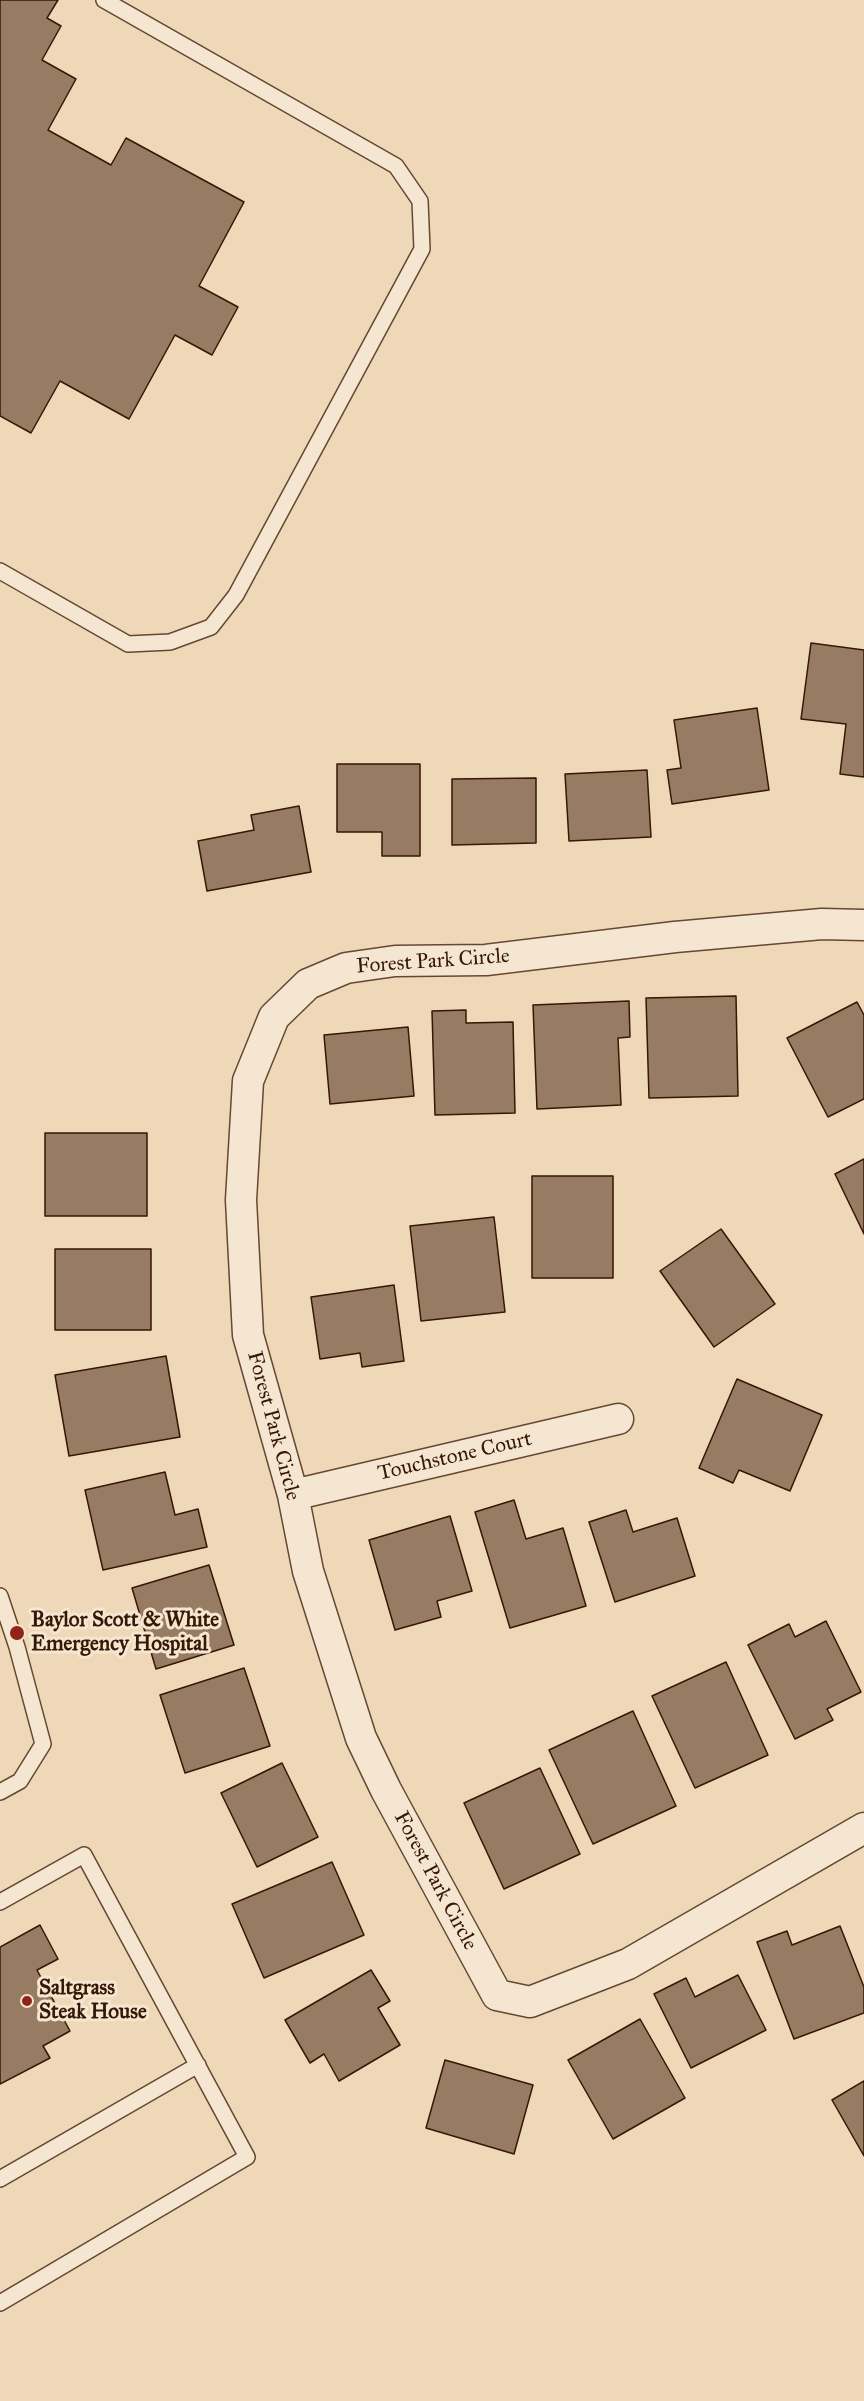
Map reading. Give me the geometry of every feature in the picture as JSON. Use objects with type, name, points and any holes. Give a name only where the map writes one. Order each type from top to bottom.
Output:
[{"type":"street","name":"Forest Park Circle","points":[[864,925],[822,924],[675,937],[486,960],[394,961],[346,968],[308,984],[274,1017],[248,1081],[241,1200],[248,1335],[293,1496],[308,1570],[361,1738],[386,1790],[497,1995],[530,2002],[628,1964],[864,1828]]},
{"type":"street","name":"Touchstone Court","points":[[293,1496],[618,1419]]},
{"type":"lane","points":[[0,571],[128,644],[170,642],[211,627],[236,595],[422,249],[420,201],[396,166],[104,0]]},
{"type":"lane","points":[[0,1596],[17,1647],[43,1744],[20,1781],[0,1792]]},
{"type":"lane","points":[[0,1902],[84,1855],[247,2157],[0,2303]]},
{"type":"lane","points":[[0,2179],[198,2066]]},
{"type":"building","points":[[0,0],[58,0],[47,18],[61,26],[42,60],[76,79],[48,130],[111,165],[126,138],[244,202],[199,286],[238,307],[212,355],[175,335],[129,419],[60,381],[31,433],[0,416]]},
{"type":"building","points":[[811,643],[864,650],[864,777],[840,774],[846,724],[801,719]]},
{"type":"building","points":[[757,708],[769,790],[672,804],[667,770],[681,768],[674,720]]},
{"type":"building","points":[[337,764],[420,764],[420,856],[382,856],[382,832],[337,832]]},
{"type":"building","points":[[647,770],[651,837],[569,841],[565,774]]},
{"type":"building","points":[[536,778],[536,843],[452,845],[452,779]]},
{"type":"building","points":[[299,806],[311,872],[207,891],[198,841],[254,830],[251,815]]},
{"type":"building","points":[[736,996],[738,1096],[649,1098],[646,998]]},
{"type":"building","points":[[629,1001],[630,1037],[618,1038],[621,1105],[537,1109],[533,1005]]},
{"type":"building","points":[[857,1002],[864,1015],[864,1099],[828,1117],[787,1038]]},
{"type":"building","points":[[466,1010],[466,1023],[513,1022],[515,1113],[435,1115],[432,1011]]},
{"type":"building","points":[[408,1027],[414,1096],[330,1104],[324,1035]]},
{"type":"building","points":[[45,1133],[147,1133],[147,1216],[45,1216]]},
{"type":"building","points":[[864,1159],[864,1234],[835,1174]]},
{"type":"building","points":[[532,1176],[613,1176],[613,1278],[532,1278]]},
{"type":"building","points":[[494,1217],[505,1312],[421,1321],[410,1226]]},
{"type":"building","points":[[721,1229],[775,1304],[714,1347],[660,1271]]},
{"type":"building","points":[[55,1249],[151,1249],[151,1330],[55,1330]]},
{"type":"building","points":[[394,1285],[404,1361],[362,1367],[360,1353],[320,1359],[311,1297]]},
{"type":"building","points":[[166,1356],[180,1437],[69,1456],[55,1375]]},
{"type":"building","points":[[737,1379],[822,1415],[790,1491],[739,1470],[733,1483],[699,1468]]},
{"type":"building","points":[[165,1472],[175,1515],[198,1509],[207,1547],[103,1570],[85,1490]]},
{"type":"building","points":[[514,1500],[526,1539],[563,1528],[586,1606],[510,1628],[475,1512]]},
{"type":"building","points":[[626,1510],[633,1532],[677,1518],[695,1576],[615,1602],[589,1522]]},
{"type":"building","points":[[450,1516],[472,1591],[437,1601],[441,1617],[395,1630],[369,1540]]},
{"type":"building","points":[[209,1565],[234,1645],[156,1669],[132,1588]]},
{"type":"building","points":[[826,1621],[861,1692],[827,1709],[833,1720],[795,1739],[748,1645],[789,1624],[795,1637]]},
{"type":"building","points":[[726,1662],[768,1755],[695,1788],[652,1696]]},
{"type":"building","points":[[244,1668],[270,1746],[185,1773],[160,1695]]},
{"type":"building","points":[[633,1711],[676,1806],[593,1844],[549,1750]]},
{"type":"building","points":[[282,1763],[318,1837],[257,1867],[221,1793]]},
{"type":"building","points":[[540,1768],[580,1854],[504,1889],[464,1803]]},
{"type":"building","points":[[332,1862],[364,1935],[264,1978],[232,1904]]},
{"type":"building","name":"Saltgrass Steak House","points":[[40,1925],[58,1959],[37,1970],[70,2031],[43,2046],[50,2058],[0,2084],[0,1947]]},
{"type":"building","points":[[840,1926],[864,1987],[864,2013],[794,2039],[757,1942],[787,1931],[792,1945]]},
{"type":"building","points":[[371,1970],[390,2001],[378,2008],[400,2045],[339,2081],[324,2054],[310,2063],[285,2020]]},
{"type":"building","points":[[738,1975],[766,2030],[691,2068],[654,1994],[686,1978],[695,1997]]},
{"type":"building","points":[[640,2019],[685,2098],[613,2139],[568,2060]]},
{"type":"building","points":[[445,2060],[533,2085],[514,2154],[426,2128]]},
{"type":"building","points":[[864,2081],[864,2156],[832,2100]]},
{"type":"place","name":"Baylor Scott & White Emergency Hospital","points":[[17,1633]]},
{"type":"place","name":"Saltgrass Steak House","points":[[27,2001]]}]
